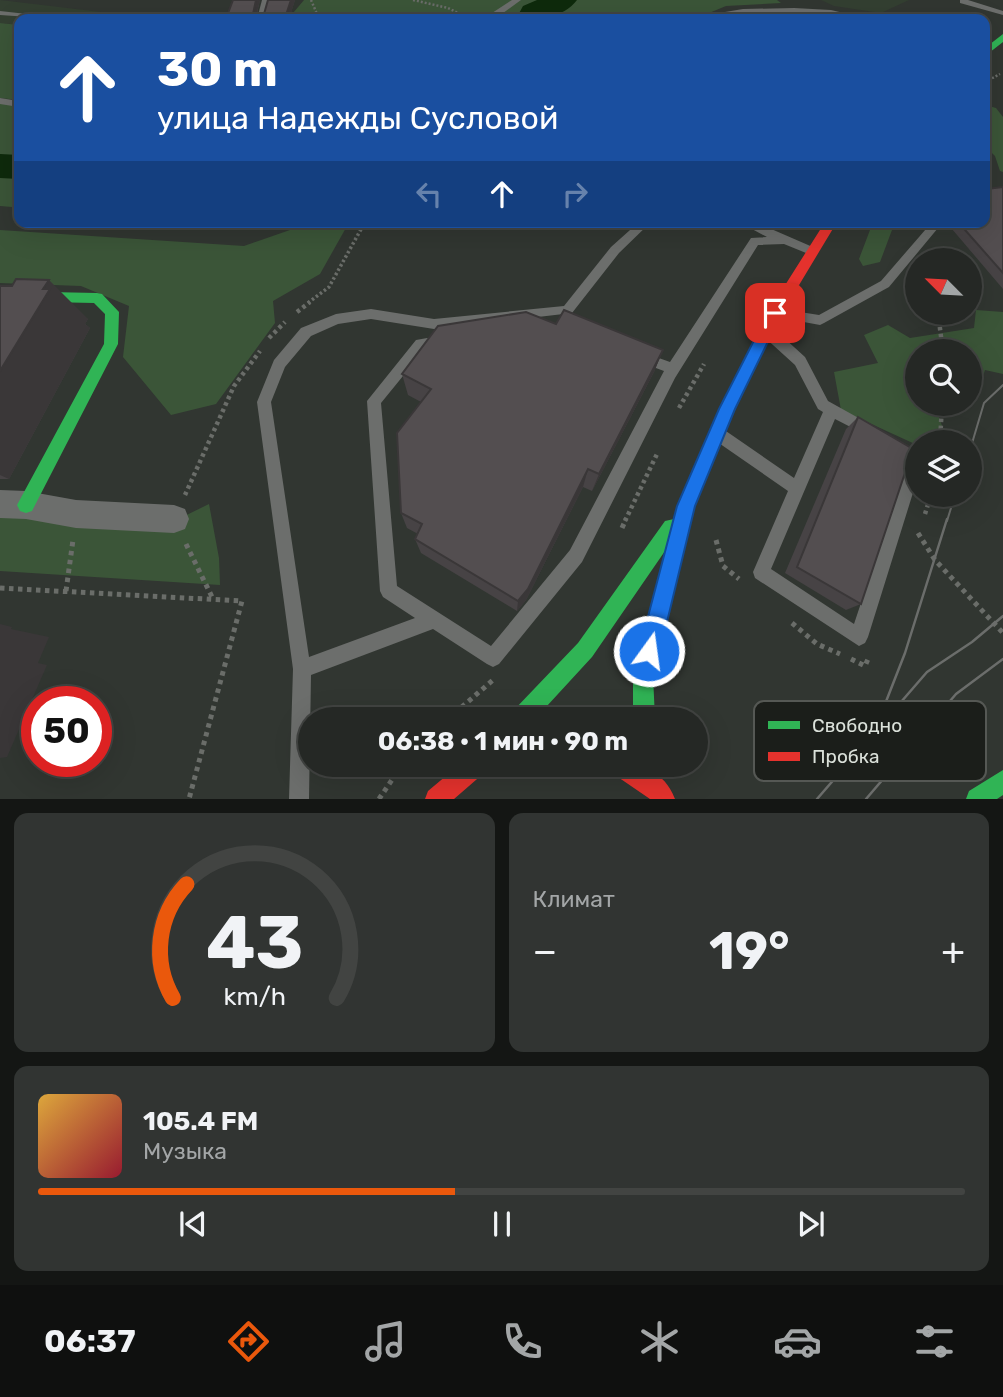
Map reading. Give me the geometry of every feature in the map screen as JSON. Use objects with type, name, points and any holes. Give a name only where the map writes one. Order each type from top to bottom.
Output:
[{"type":"main road","points":[[644,707],[643,675],[686,506],[717,433],[775,313],[827,228]]},
{"type":"main road","points":[[0,296],[97,298],[112,312],[111,344],[13,505]]},
{"type":"main road","points":[[532,707],[584,650],[686,506]]},
{"type":"main road","points":[[436,799],[462,777]]},
{"type":"main road","points":[[637,777],[660,794]]},
{"type":"main road","points":[[655,777],[660,794]]},
{"type":"main road","points":[[978,799],[1003,781]]},
{"type":"street","points":[[13,505],[76,514],[174,519]]},
{"type":"lane","points":[[496,14],[517,0]]},
{"type":"lane","points":[[963,1],[1003,13]]},
{"type":"lane","points":[[725,14],[794,10],[841,14]]},
{"type":"lane","points":[[299,799],[302,669],[264,402],[279,364],[306,332],[336,318],[371,314],[434,324],[568,310],[615,250],[639,228]]},
{"type":"lane","points":[[758,228],[811,251]]},
{"type":"lane","points":[[775,313],[820,320],[885,284],[933,228]]},
{"type":"lane","points":[[568,328],[556,323],[421,344],[374,401],[389,591],[493,658],[576,556],[673,369],[755,241],[786,240]]},
{"type":"lane","points":[[767,331],[800,361],[828,407],[916,459],[859,637],[761,572],[798,489],[828,407]]},
{"type":"lane","points":[[627,351],[673,369]]},
{"type":"lane","points":[[717,433],[798,489]]},
{"type":"lane","points":[[302,669],[434,620]]},
{"type":"path","points":[[413,0],[448,8],[460,14]]},
{"type":"path","points":[[914,546],[927,507]]},
{"type":"path","points":[[66,591],[76,514]]},
{"type":"path","points":[[712,526],[723,566],[744,583]]},
{"type":"path","points":[[918,533],[935,560],[1003,633]]},
{"type":"path","points":[[0,588],[242,601],[188,799]]},
{"type":"path","points":[[786,618],[817,644],[865,666],[870,654]]},
{"type":"path","points":[[379,799],[393,777]]},
{"type":"shaded area","points":[[0,0],[118,14],[14,14],[14,24],[0,23]]},
{"type":"shaded area","points":[[821,0],[909,0],[881,13],[834,6]]},
{"type":"green space","points":[[304,0],[777,0],[781,3],[726,6],[710,14],[292,14]]},
{"type":"green space","points":[[803,11],[829,14],[742,14]]},
{"type":"green space","points":[[0,23],[14,24],[14,99],[0,98]]},
{"type":"green space","points":[[0,99],[14,100],[14,205],[0,206]]},
{"type":"green space","points":[[990,106],[996,108],[1003,117],[1003,172],[1000,171],[995,156],[990,151]]},
{"type":"green space","points":[[296,228],[346,228],[320,274],[273,301],[275,323],[216,404],[171,415],[123,357],[129,306],[81,286],[0,283],[0,230],[244,246]]},
{"type":"green space","points":[[871,228],[893,228],[880,262],[863,266],[859,259]]},
{"type":"green space","points":[[982,310],[1003,312],[1003,374],[985,370],[982,379],[982,339],[905,339],[905,416],[938,416],[944,430],[905,430],[905,439],[841,410],[834,372],[878,363],[864,335],[888,325],[910,338],[982,326]]},
{"type":"green space","points":[[209,504],[219,558],[220,585],[0,571],[0,516],[156,530]]},
{"type":"building","points":[[233,0],[256,0],[253,14],[228,14]]},
{"type":"building","points":[[268,0],[291,0],[286,14],[264,14]]},
{"type":"building","points":[[1003,187],[1003,273],[963,228],[990,228],[990,189]]},
{"type":"building","points":[[16,279],[49,280],[43,289],[50,289],[0,371],[0,286],[12,286]]},
{"type":"building","points":[[564,310],[663,350],[599,474],[588,469],[528,589],[518,601],[415,539],[422,524],[401,513],[397,433],[431,389],[402,374],[438,326],[526,312],[556,324]]},
{"type":"building","points":[[858,417],[905,444],[905,473],[861,604],[797,567]]},
{"type":"waterway","points":[[533,14],[562,0]]},
{"type":"waterway","points":[[0,166],[14,167]]},
{"type":"tram line","points":[[976,430],[984,403],[1003,385]]},
{"type":"tram line","points":[[947,521],[951,507]]},
{"type":"tram line","points":[[886,701],[905,653],[947,519]]},
{"type":"tram line","points":[[902,701],[927,672],[972,642],[1003,616]]},
{"type":"tram line","points":[[950,701],[1003,659]]},
{"type":"tram line","points":[[817,799],[833,781]]},
{"type":"tram line","points":[[866,799],[881,781]]},
{"type":"traffic: fast","points":[[990,49],[1003,37]]},
{"type":"traffic: fast","points":[[0,296],[97,298],[112,312],[111,344],[26,505]]},
{"type":"traffic: fast","points":[[644,707],[643,675],[686,506],[729,405]]},
{"type":"traffic: fast","points":[[532,707],[585,650],[671,527]]},
{"type":"traffic: fast","points":[[977,799],[1003,781]]},
{"type":"traffic: jam","points":[[729,405],[775,313],[827,228]]},
{"type":"traffic: jam","points":[[436,799],[462,777]]},
{"type":"traffic: jam","points":[[638,777],[657,789],[664,799]]},
{"type":"route","points":[[649,651],[686,506],[727,409],[775,313]]}]
